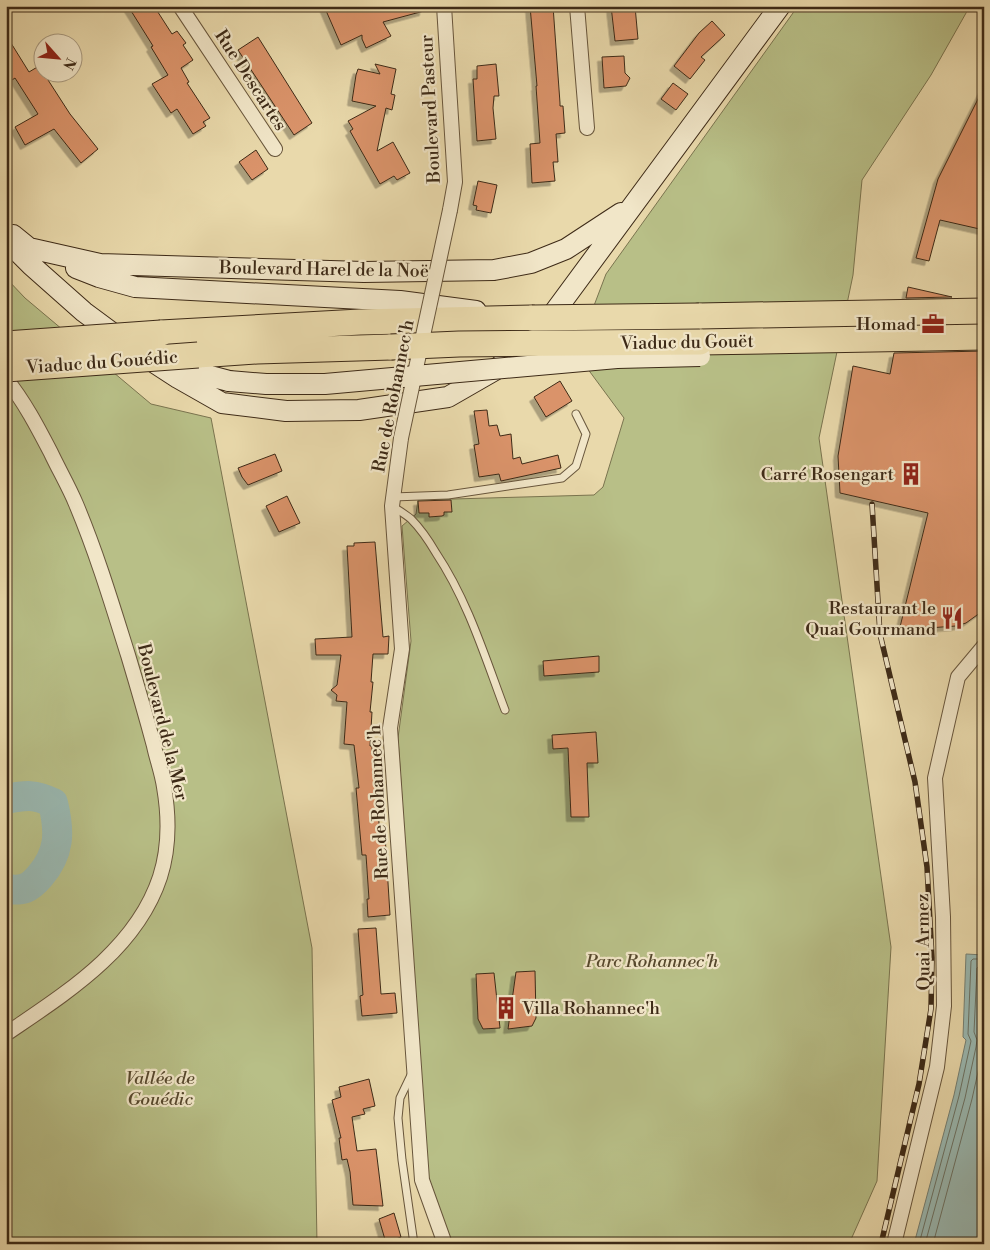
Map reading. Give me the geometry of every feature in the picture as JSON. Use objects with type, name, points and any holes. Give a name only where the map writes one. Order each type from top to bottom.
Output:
[{"type":"highway","name":"Viaduc du Gouët","points":[[398,311],[532,318],[984,311]]},
{"type":"highway","name":"Viaduc du Gouédic","points":[[6,344],[250,327],[398,311]]},
{"type":"highway","name":"Viaduc du Gouët","points":[[198,355],[458,344],[984,337]]},
{"type":"highway","name":"Viaduc du Gouédic","points":[[6,369],[198,355]]},
{"type":"main road","points":[[30,257],[84,312],[138,352],[222,403],[286,411],[359,410],[448,396],[495,370],[536,337],[780,6]]},
{"type":"main road","name":"Boulevard Harel de la Noë","points":[[6,230],[30,257],[100,264],[364,272],[494,270],[531,263],[566,249],[633,205]]},
{"type":"main road","points":[[6,240],[184,362],[210,376],[229,381],[266,384],[325,384],[617,358],[700,356],[808,340]]},
{"type":"main road","points":[[30,257],[135,287],[398,311]]},
{"type":"street","name":"Rue Descartes","points":[[180,6],[274,149]]},
{"type":"street","name":"Boulevard Pasteur","points":[[444,6],[455,182],[450,210]]},
{"type":"street","points":[[577,6],[587,128]]},
{"type":"street","name":"Rue de Rohannec'h","points":[[445,1244],[422,1180],[390,728],[402,649],[393,502],[401,438],[450,210]]},
{"type":"street","name":"Boulevard de la Mer","points":[[6,378],[17,392],[43,438],[72,495],[104,577],[141,699],[164,786],[167,816],[167,845],[160,877],[147,905],[127,936],[101,965],[57,999],[6,1034]]},
{"type":"street","name":"Quai Armez","points":[[894,1244],[937,1068],[944,1006],[943,917],[935,778],[958,677],[984,646]]},
{"type":"lane","points":[[393,502],[562,478],[576,466],[586,434],[576,414]]},
{"type":"lane","points":[[393,502],[426,536],[460,593],[505,710]]},
{"type":"lane","points":[[414,1068],[400,1098],[398,1118],[414,1244]]},
{"type":"green space","name":"Parc Rohannec'h","points":[[798,6],[970,6],[931,75],[862,180],[853,275],[819,438],[891,947],[877,1181],[849,1244],[452,1244],[427,1173],[398,738],[411,641],[402,526],[416,514],[418,500],[594,495],[603,487],[624,418],[576,353],[606,274]]},
{"type":"green space","name":"Vallée de Gouédic","points":[[6,278],[25,298],[151,404],[211,418],[312,948],[317,1244],[6,1244]]},
{"type":"water","points":[[966,954],[984,955],[984,1244],[914,1244],[954,1095],[966,1040],[963,1037]]},
{"type":"building","points":[[128,6],[154,6],[172,34],[177,31],[186,43],[183,45],[193,60],[181,68],[189,82],[187,83],[210,118],[203,122],[206,126],[193,134],[177,109],[171,113],[152,84],[168,75],[151,47],[153,46]]},
{"type":"building","points":[[324,6],[424,6],[424,11],[383,22],[391,36],[366,48],[362,35],[341,45]]},
{"type":"building","points":[[530,6],[553,6],[560,106],[563,106],[565,133],[556,134],[558,162],[553,162],[555,181],[532,183],[530,144],[540,143]]},
{"type":"building","points":[[611,6],[635,6],[638,39],[615,41]]},
{"type":"building","points":[[712,21],[725,35],[701,57],[705,60],[690,79],[674,66],[699,33]]},
{"type":"building","points":[[6,35],[29,72],[32,70],[32,82],[49,82],[70,114],[98,149],[81,163],[54,129],[25,145],[15,127],[38,114],[15,78],[12,80],[6,71]]},
{"type":"building","points":[[258,37],[312,123],[294,135],[238,50]]},
{"type":"building","points":[[624,56],[625,73],[630,78],[626,86],[604,88],[602,57]]},
{"type":"building","points":[[375,64],[396,69],[391,94],[395,95],[392,110],[386,108],[377,151],[393,142],[410,173],[397,180],[394,176],[380,184],[350,131],[353,129],[348,121],[376,106],[352,101],[358,69],[380,74]]},
{"type":"building","points":[[496,64],[499,96],[494,96],[493,108],[496,139],[477,141],[473,79],[477,79],[477,66]]},
{"type":"building","points":[[673,83],[688,94],[676,110],[661,99]]},
{"type":"building","points":[[984,87],[984,230],[940,220],[929,261],[916,258],[938,179]]},
{"type":"building","points":[[256,150],[268,169],[252,180],[239,162]]},
{"type":"building","points":[[478,181],[497,185],[491,213],[476,210],[477,206],[473,205]]},
{"type":"building","points":[[908,287],[952,297],[906,298]]},
{"type":"building","name":"Carré Rosengart","points":[[984,351],[984,610],[966,623],[956,626],[900,627],[928,513],[840,493],[838,456],[853,366],[890,374],[894,353]]},
{"type":"building","points":[[560,381],[572,401],[546,417],[534,397]]},
{"type":"building","points":[[487,410],[489,426],[497,425],[500,436],[511,434],[513,459],[520,457],[522,464],[558,455],[561,468],[501,481],[499,474],[479,477],[474,445],[479,444],[474,411]]},
{"type":"building","points":[[275,454],[282,471],[248,485],[238,468]]},
{"type":"building","points":[[287,496],[300,523],[279,532],[266,506]]},
{"type":"building","points":[[451,500],[452,512],[444,512],[442,516],[429,517],[429,513],[419,513],[418,501]]},
{"type":"building","points":[[375,542],[383,637],[389,636],[388,654],[373,654],[370,746],[372,746],[372,754],[376,753],[378,772],[375,772],[380,836],[385,835],[390,915],[368,917],[367,899],[369,899],[366,855],[362,855],[356,788],[359,788],[354,745],[344,744],[347,702],[336,701],[337,695],[331,690],[337,685],[341,655],[316,655],[315,639],[352,637],[347,546],[354,546],[354,543]]},
{"type":"building","points":[[599,656],[599,672],[544,676],[543,661]]},
{"type":"building","points":[[596,732],[598,763],[587,763],[589,817],[571,817],[568,748],[553,749],[552,735]]},
{"type":"building","points":[[376,928],[381,994],[395,993],[397,1013],[362,1016],[360,996],[363,995],[358,929]]},
{"type":"building","points":[[535,971],[536,1018],[532,1026],[508,1029],[516,972]]},
{"type":"building","points":[[494,973],[500,1028],[483,1029],[478,1019],[476,974]]},
{"type":"building","points":[[369,1079],[375,1106],[363,1109],[365,1114],[352,1117],[357,1151],[376,1149],[383,1206],[353,1205],[350,1172],[347,1159],[342,1160],[339,1138],[341,1138],[332,1100],[341,1097],[339,1087]]},
{"type":"building","points":[[394,1213],[401,1237],[386,1243],[379,1219]]},
{"type":"waterway","points":[[6,799],[30,796],[53,803],[57,823],[57,842],[47,867],[29,886],[17,890],[6,889]]},
{"type":"railway","points":[[872,504],[880,634],[915,782],[927,867],[932,958],[931,1009],[919,1084],[881,1244]]},
{"type":"place","name":"Homad","points":[[933,324]]},
{"type":"place","name":"Carré Rosengart","points":[[911,474]]},
{"type":"place","name":"Restaurant le Quai Gourmand","points":[[952,618]]},
{"type":"place","name":"Villa Rohannec'h","points":[[506,1008]]}]
